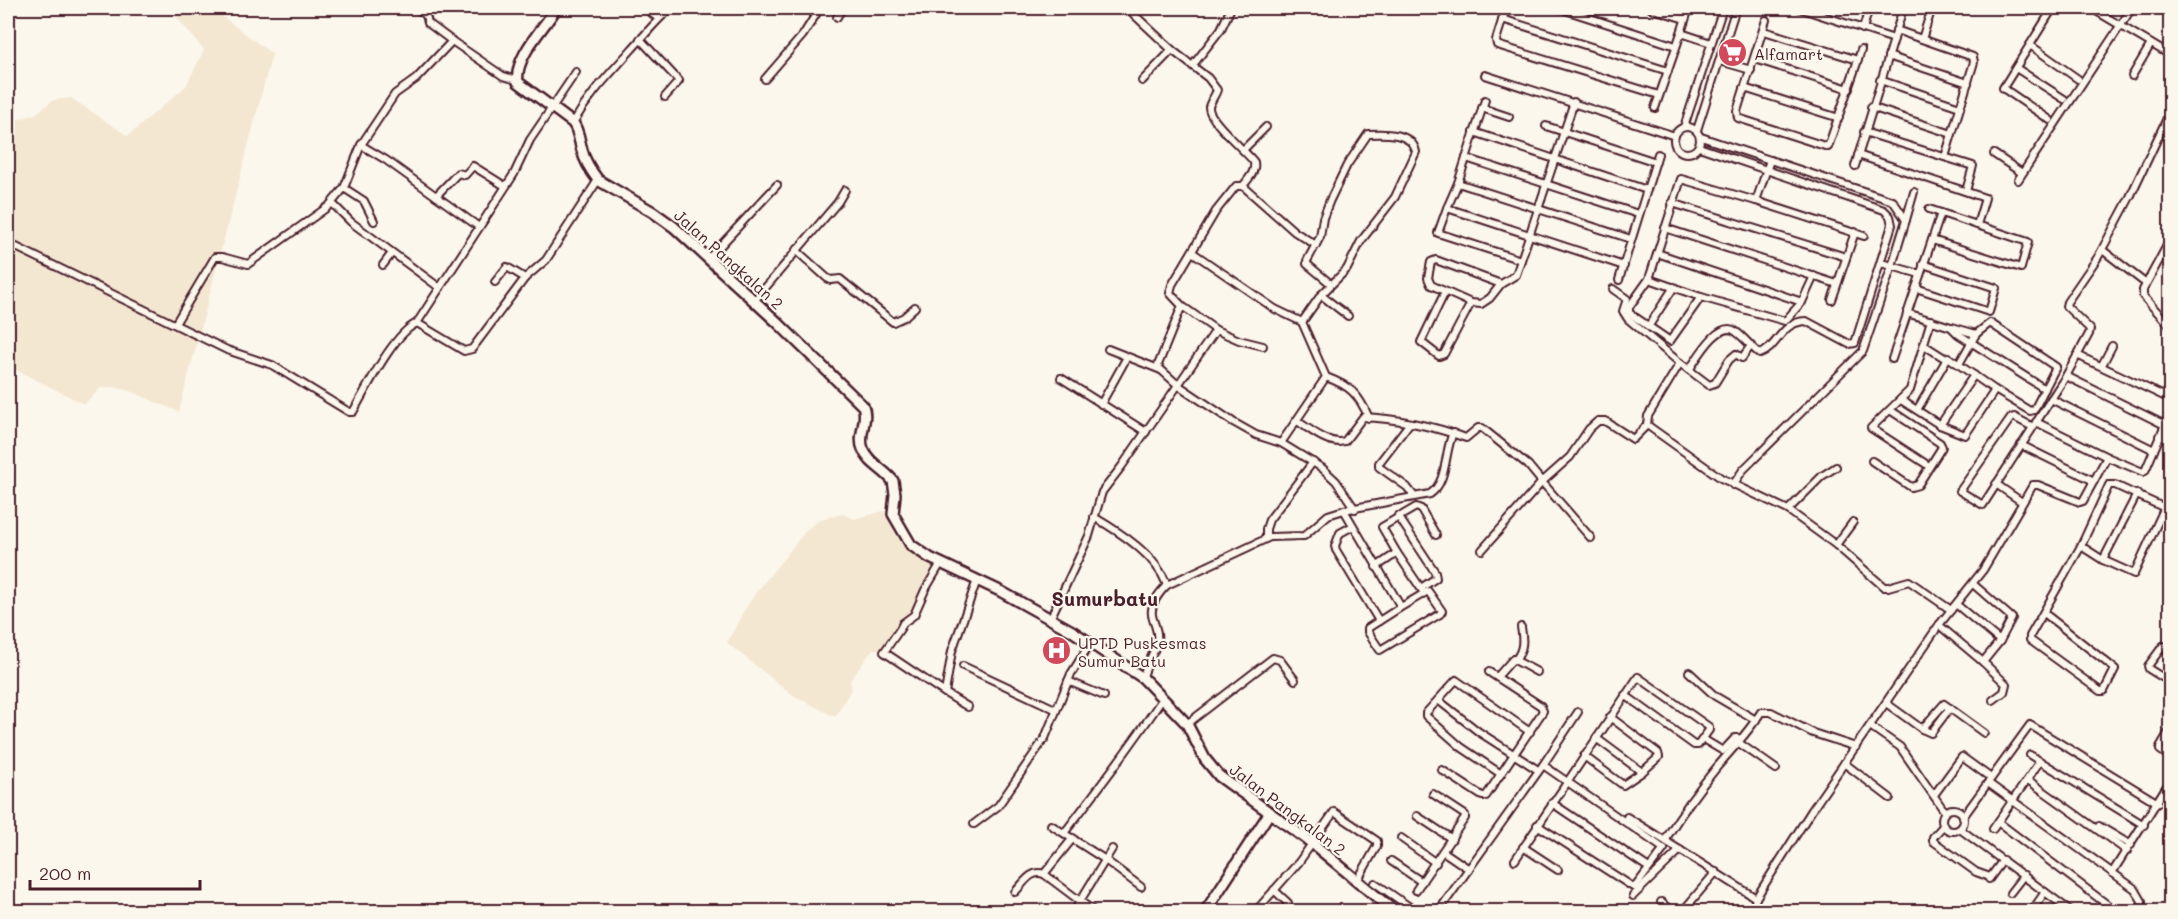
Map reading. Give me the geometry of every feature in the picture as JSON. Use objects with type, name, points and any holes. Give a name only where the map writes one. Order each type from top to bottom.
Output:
[{"type":"street","points":[[416,8],[426,15],[428,23],[452,41],[503,76],[517,80],[520,85],[573,123],[602,81],[658,18],[671,8]]},
{"type":"street","points":[[426,15],[432,8]]},
{"type":"street","points":[[517,80],[524,56],[555,8]]},
{"type":"street","points":[[645,8],[658,18]]},
{"type":"street","points":[[765,79],[803,35],[820,8]]},
{"type":"street","points":[[837,17],[842,8]]},
{"type":"street","points":[[1127,8],[1172,50],[1208,78],[1217,90],[1209,111],[1226,135],[1254,162],[1253,173],[1243,186]]},
{"type":"street","points":[[1193,65],[1221,28],[1230,8]]},
{"type":"street","points":[[1506,8],[1496,40],[1497,45],[1659,95]]},
{"type":"street","points":[[1559,8],[1571,9],[1676,46]]},
{"type":"street","points":[[1650,8],[1685,19]]},
{"type":"street","points":[[1655,108],[1689,8]]},
{"type":"street","points":[[1723,8],[1684,126],[1675,136],[1676,146],[1680,151],[1690,153],[1699,147],[1768,164],[1910,206]]},
{"type":"street","points":[[1699,147],[1699,134],[1736,8]]},
{"type":"street","points":[[1799,8],[1894,39]]},
{"type":"street","points":[[1863,29],[1869,8]]},
{"type":"street","points":[[1855,166],[1871,107],[1904,8]]},
{"type":"street","points":[[1922,39],[1932,8]]},
{"type":"street","points":[[2050,120],[2003,88],[2053,8]]},
{"type":"street","points":[[2091,8],[2170,55]]},
{"type":"street","points":[[2018,180],[2132,8]]},
{"type":"street","points":[[1502,18],[1668,70]]},
{"type":"street","points":[[1766,20],[1737,111],[1738,118],[1824,147],[1830,144],[1861,50]]},
{"type":"street","points":[[1896,30],[1973,57],[1974,62],[1945,157]]},
{"type":"street","points":[[1764,31],[1858,60]]},
{"type":"street","points":[[1681,33],[1711,43]]},
{"type":"street","points":[[640,39],[679,81],[665,97]]},
{"type":"street","points":[[175,324],[214,257],[248,264],[329,206],[344,188],[361,145],[395,94],[416,79],[452,41]]},
{"type":"street","points":[[2132,76],[2151,44]]},
{"type":"street","points":[[2030,45],[2078,79]]},
{"type":"street","points":[[1142,81],[1172,50]]},
{"type":"street","points":[[1888,56],[1968,83]]},
{"type":"street","points":[[1755,59],[1849,89]]},
{"type":"street","points":[[1720,61],[1751,70]]},
{"type":"street","points":[[2016,68],[2064,99]]},
{"type":"street","points":[[8,243],[227,350],[272,365],[349,412],[353,412],[396,341],[407,328],[417,323],[440,288],[514,174],[525,147],[576,72]]},
{"type":"street","points":[[1485,75],[1675,136]]},
{"type":"street","points":[[1880,80],[1960,107]]},
{"type":"street","points":[[1744,88],[1839,118]]},
{"type":"street","points":[[1485,100],[1439,234],[1521,260]]},
{"type":"street","points":[[1501,284],[1433,260],[1428,276],[1431,285],[1445,292],[1471,303],[1484,303],[1501,284],[1516,275],[1574,102]]},
{"type":"street","points":[[1871,107],[1952,134]]},
{"type":"street","points":[[1482,108],[1509,117]]},
{"type":"street","points":[[2170,112],[2139,179],[2098,257],[2067,302],[2066,306],[2090,329],[2066,376],[2035,425],[1982,505],[1959,490],[2011,418],[2035,425],[2143,472],[2170,413]]},
{"type":"street","name":"Jalan Pangkalan 2","points":[[573,123],[577,130],[582,153],[591,172],[598,180],[674,227],[863,406],[865,412],[861,443],[866,455],[874,465],[890,477],[894,484],[893,514],[911,546],[1091,642],[1143,678],[1187,724],[1206,759],[1219,776],[1312,843],[1395,912]]},
{"type":"street","points":[[1546,126],[1656,162]]},
{"type":"street","points":[[1684,126],[1691,127],[1699,134],[1768,164],[1884,210],[1890,216],[1892,225],[1887,265],[1863,351],[1743,470],[1732,485]]},
{"type":"street","points":[[1243,150],[1266,127]]},
{"type":"street","points":[[1474,132],[1647,190]]},
{"type":"street","points":[[1864,132],[1973,166],[1966,191]]},
{"type":"street","points":[[1302,322],[1321,295],[1347,269],[1361,241],[1395,197],[1416,152],[1412,142],[1389,133],[1368,134],[1347,165],[1330,200],[1323,218],[1320,237],[1307,264],[1331,284]]},
{"type":"street","points":[[361,145],[479,227]]},
{"type":"street","points":[[1619,280],[1658,153]]},
{"type":"street","points":[[1858,154],[1985,198],[1977,225]]},
{"type":"street","points":[[1994,154],[2022,173]]},
{"type":"street","points":[[1466,158],[1638,214]]},
{"type":"street","points":[[1756,201],[1768,164]]},
{"type":"street","points":[[436,196],[458,172],[466,175],[473,166],[505,186]]},
{"type":"street","points":[[1701,297],[1673,339],[1667,340],[1628,310],[1649,279],[1682,178],[1864,236]]},
{"type":"street","points":[[417,323],[464,351],[468,352],[472,349],[525,278],[546,260],[598,180]]},
{"type":"street","points":[[1458,183],[1630,239]]},
{"type":"street","points":[[709,258],[777,185]]},
{"type":"street","points":[[1263,346],[1239,340],[1216,330],[1183,307],[1170,293],[1170,290],[1225,198],[1236,186],[1243,186],[1295,232],[1316,245]]},
{"type":"street","points":[[344,188],[364,201],[374,221]]},
{"type":"street","points":[[754,301],[838,202],[845,190]]},
{"type":"street","points":[[1689,370],[1718,332],[1726,330],[1734,331],[1750,347],[1762,353],[1773,344],[1783,330],[1799,321],[1806,321],[1828,334],[1852,344],[1855,343],[1906,220],[1914,192]]},
{"type":"street","points":[[1893,201],[1906,220]]},
{"type":"street","points":[[1672,203],[1846,257]]},
{"type":"street","points":[[334,206],[351,222],[440,288]]},
{"type":"street","points":[[1447,208],[1624,266]]},
{"type":"street","points":[[1929,209],[2028,242],[2021,268],[1932,240]]},
{"type":"street","points":[[1892,359],[1941,213]]},
{"type":"street","points":[[1665,228],[1837,284]]},
{"type":"street","points":[[1832,300],[1855,232]]},
{"type":"street","points":[[2170,240],[2143,290],[2144,296],[2170,326]]},
{"type":"street","points":[[796,250],[829,280],[840,279],[893,322],[904,317],[915,307]]},
{"type":"street","points":[[1192,252],[1275,309],[1302,322],[1326,377],[1354,391],[1369,417]]},
{"type":"street","points":[[2105,252],[2145,283]]},
{"type":"street","points":[[383,265],[392,253]]},
{"type":"street","points":[[1657,253],[1802,302]]},
{"type":"street","points":[[1916,288],[1989,312],[1996,288],[1923,264]]},
{"type":"street","points":[[1887,265],[1920,274]]},
{"type":"street","points":[[495,282],[507,267],[525,278]]},
{"type":"street","points":[[1649,279],[1701,297],[1785,321],[1802,302],[1814,276]]},
{"type":"street","points":[[1648,327],[1674,287]]},
{"type":"street","points":[[1613,288],[1627,299],[1623,311],[1628,319],[1680,363],[1712,385],[1729,360],[1737,354],[1742,358],[1750,347]]},
{"type":"street","points":[[1445,292],[1421,342],[1439,356],[1444,354],[1471,303]]},
{"type":"street","points":[[1321,295],[1348,316]]},
{"type":"street","points":[[1183,307],[1158,365],[1161,370],[1178,385],[1247,430],[1264,439],[1281,443],[1313,462],[1336,481],[1355,508]]},
{"type":"street","points":[[1907,313],[1976,334]]},
{"type":"street","points":[[1929,466],[1871,429],[1910,390],[1931,320]]},
{"type":"street","points":[[1924,345],[1946,359],[1948,357],[2030,411],[2034,410],[2056,370],[2056,366],[1992,324],[1986,325],[1976,334],[1959,364]]},
{"type":"street","points":[[1951,327],[2045,389]]},
{"type":"street","points":[[1050,619],[1089,536],[1102,492],[1216,330]]},
{"type":"street","points":[[2102,365],[2112,346]]},
{"type":"street","points":[[1108,349],[1161,370]]},
{"type":"street","points":[[2077,355],[2169,397]]},
{"type":"street","points":[[1101,404],[1127,357]]},
{"type":"street","points":[[1917,410],[1946,359]]},
{"type":"street","points":[[1482,550],[1542,482],[1570,457],[1589,429],[1598,421],[1605,421],[1633,439],[1647,425],[1648,416],[1680,363]]},
{"type":"street","points":[[1940,425],[1974,375]]},
{"type":"street","points":[[2066,376],[2165,425]]},
{"type":"street","points":[[1281,443],[1326,377]]},
{"type":"street","points":[[1061,378],[1146,432]]},
{"type":"street","points":[[1901,400],[1940,425],[1965,435],[1995,390]]},
{"type":"street","points":[[2051,399],[2154,450]]},
{"type":"street","points":[[1872,461],[1911,487],[1915,487],[1941,445],[1890,410]]},
{"type":"street","points":[[1297,421],[1328,439],[1341,443],[1345,441],[1362,417],[1435,427],[1466,438],[1478,428],[1482,428],[1528,465],[1591,538]]},
{"type":"street","points":[[1409,424],[1379,463],[1379,467],[1407,487],[1414,496]]},
{"type":"street","points":[[1647,425],[1732,485],[1788,510],[1836,544],[1884,587],[1888,588],[1909,581],[1951,610]]},
{"type":"street","points":[[1143,678],[1157,639],[1157,626],[1152,618],[1152,608],[1159,593],[1167,585],[1266,538],[1304,536],[1328,515],[1430,494],[1438,486],[1448,443],[1453,433]]},
{"type":"street","points":[[2159,436],[2170,440]]},
{"type":"street","points":[[2021,445],[2091,479]]},
{"type":"street","points":[[1752,912],[1756,898],[1844,764],[1939,625],[1973,584],[2035,484],[2080,502],[2083,501],[2091,479],[2107,457]]},
{"type":"street","points":[[1266,538],[1269,520],[1313,462]]},
{"type":"street","points":[[1788,510],[1822,476],[1836,467]]},
{"type":"street","points":[[1996,484],[2022,502]]},
{"type":"street","points":[[2043,613],[2115,669],[2104,691],[2100,691],[2030,640],[2043,613],[2081,546],[2109,485],[2115,485],[2137,494],[2165,508]]},
{"type":"street","points":[[2103,560],[2137,494]]},
{"type":"street","points":[[2081,546],[2103,560],[2134,574],[2170,496]]},
{"type":"street","points":[[1398,516],[1435,572],[1436,578],[1423,590],[1401,607],[1367,630],[1381,650],[1440,614],[1441,609],[1431,593],[1423,590],[1382,528],[1385,524],[1398,516],[1414,508],[1421,509],[1436,535]]},
{"type":"street","points":[[1344,510],[1401,607]]},
{"type":"street","points":[[1094,518],[1126,538],[1158,567],[1167,585]]},
{"type":"street","points":[[1836,544],[1853,522]]},
{"type":"street","points":[[1353,526],[1339,536],[1336,550],[1379,621]]},
{"type":"street","points":[[1376,567],[1397,553]]},
{"type":"street","points":[[941,563],[914,615],[903,623],[884,652],[968,707]]},
{"type":"street","points":[[945,693],[945,681],[952,651],[977,580]]},
{"type":"street","points":[[1973,584],[2012,618],[2000,641],[1983,662]]},
{"type":"street","points":[[1957,605],[2000,641]]},
{"type":"street","points":[[1939,625],[2006,684],[2004,692],[1993,700]]},
{"type":"street","points":[[1497,677],[1520,652],[1523,641],[1521,627]]},
{"type":"street","points":[[974,824],[998,806],[1045,738],[1068,681],[1091,642]]},
{"type":"street","points":[[2170,650],[2163,646],[2148,666],[2149,669],[2170,681]]},
{"type":"street","points":[[1187,724],[1273,658],[1280,660],[1295,680]]},
{"type":"street","points":[[1516,659],[1538,672]]},
{"type":"street","points":[[963,666],[1055,709]]},
{"type":"street","points":[[1442,770],[1482,796],[1486,796],[1530,732],[1543,708],[1489,672]]},
{"type":"street","points":[[1689,672],[1714,696],[1756,720]]},
{"type":"street","points":[[1515,860],[1552,802],[1625,695],[1638,677],[1708,727],[1709,730],[1698,745],[1694,745],[1625,695]]},
{"type":"street","points":[[1501,774],[1461,747],[1426,716],[1426,713],[1456,680],[1530,732]]},
{"type":"street","points":[[1068,681],[1104,696]]},
{"type":"street","points":[[1065,832],[1107,774],[1129,749],[1162,698]]},
{"type":"street","points":[[1438,700],[1479,732],[1514,755],[1567,781],[1606,807],[1613,808],[1665,845],[1680,850],[1756,898]]},
{"type":"street","points":[[1886,704],[1922,729],[1942,704],[1984,733]]},
{"type":"street","points":[[1438,912],[1578,712]]},
{"type":"street","points":[[1537,825],[1630,886],[1635,887],[1664,849],[1667,837],[1684,808],[1739,743],[1761,712],[1772,712],[1813,733],[1856,747]]},
{"type":"street","points":[[1584,756],[1623,785],[1658,758],[1658,753],[1610,717]]},
{"type":"street","points":[[1943,826],[1951,831],[1960,829],[1964,817],[2028,725],[2032,725],[2158,803]]},
{"type":"street","points":[[1870,726],[1900,747],[1946,812]]},
{"type":"street","points":[[2170,730],[2160,747],[2160,750],[2170,757]]},
{"type":"street","points":[[1703,739],[1722,751],[1736,737],[1739,743],[1776,769]]},
{"type":"street","points":[[1596,738],[1642,772]]},
{"type":"street","points":[[2030,755],[2144,825]]},
{"type":"street","points":[[1934,795],[1962,757],[2013,802],[2135,889],[2142,901],[2142,912]]},
{"type":"street","points":[[1993,829],[2040,761]]},
{"type":"street","points":[[1844,764],[1890,798]]},
{"type":"street","points":[[2028,780],[2129,848]]},
{"type":"street","points":[[2112,873],[2170,781]]},
{"type":"street","points":[[1416,891],[1466,816],[1433,794]]},
{"type":"street","points":[[1552,802],[1649,868]]},
{"type":"street","points":[[1964,817],[1958,810],[1951,809],[1946,812],[1942,817],[1943,826],[1933,837],[1933,841],[1989,879],[2003,860]]},
{"type":"street","points":[[1205,912],[1270,812]]},
{"type":"street","points":[[1255,912],[1312,843],[1334,812],[1377,841],[1377,846],[1357,882]]},
{"type":"street","points":[[1418,816],[1452,840]]},
{"type":"street","points":[[1998,822],[2117,912]]},
{"type":"street","points":[[1051,825],[1065,832],[1141,887]]},
{"type":"street","points":[[1960,829],[2072,912]]},
{"type":"street","points":[[1044,874],[1073,838]]},
{"type":"street","points":[[1401,838],[1436,863]]},
{"type":"street","points":[[1523,847],[1558,870]]},
{"type":"street","points":[[1074,912],[1112,849]]},
{"type":"street","points":[[1633,896],[1680,850]]},
{"type":"street","points":[[1444,852],[1469,869]]},
{"type":"street","points":[[1391,861],[1422,882]]},
{"type":"street","points":[[1015,892],[1035,872],[1044,874],[1095,912]]},
{"type":"street","points":[[1682,912],[1716,872]]},
{"type":"street","points":[[2010,893],[2024,876]]},
{"type":"street","points":[[1375,882],[1417,912]]},
{"type":"street","points":[[1274,890],[1288,903],[1285,912]]},
{"type":"street","points":[[2031,912],[2045,892]]},
{"type":"street","points":[[1661,902],[1672,912]]},
{"type":"shaded area","points":[[169,8],[224,8],[218,13],[272,54],[179,412],[130,391],[113,387],[101,388],[84,404],[8,366],[8,122],[34,115],[53,100],[71,98],[128,136],[186,86],[204,50]]},
{"type":"shaded area","points":[[884,511],[897,537],[909,549],[937,567],[912,615],[888,643],[879,650],[873,649],[850,681],[852,688],[835,717],[793,695],[727,643],[755,594],[807,529],[821,519],[843,514],[854,519]]},
{"type":"place","name":"Alfamart","points":[[1733,53]]},
{"type":"place","name":"UPTD Puskesmas Sumur Batu","points":[[1057,651]]},
{"type":"district","name":"Sumurbatu","points":[[1105,598]]}]
